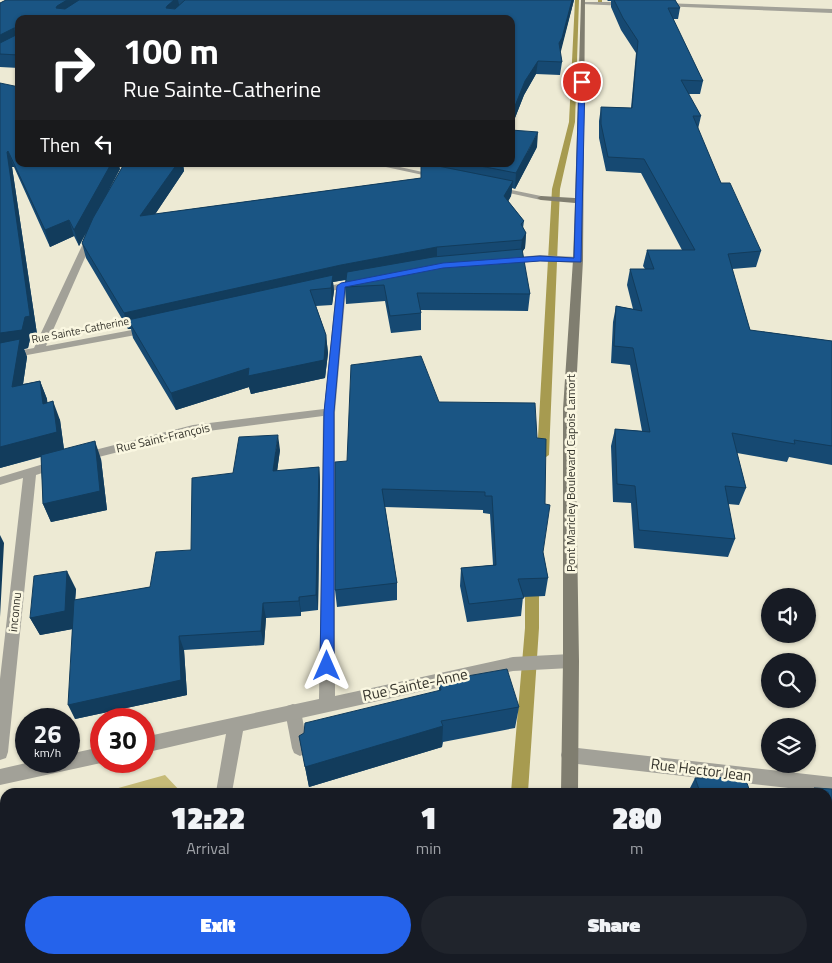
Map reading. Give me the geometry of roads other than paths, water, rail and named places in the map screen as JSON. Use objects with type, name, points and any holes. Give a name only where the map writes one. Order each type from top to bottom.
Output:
[{"type":"street","points":[[583,1],[633,4]]},
{"type":"street","name":"Pont Maricley Boulevard Capois Lamort","points":[[569,788],[571,661],[569,409],[578,260],[583,1]]},
{"type":"street","points":[[653,5],[832,11]]},
{"type":"street","points":[[391,167],[444,178]]},
{"type":"street","points":[[482,186],[541,198],[580,201]]},
{"type":"street","points":[[38,352],[97,223]]},
{"type":"street","points":[[501,261],[540,258],[578,260]]},
{"type":"street","points":[[313,292],[369,280]]},
{"type":"street","points":[[327,704],[329,412],[341,286]]},
{"type":"street","name":"Rue Sainte-Catherine","points":[[0,358],[163,327]]},
{"type":"street","name":"Rue Saint-François","points":[[0,481],[30,471],[193,429],[329,412]]},
{"type":"street","name":"inconnu","points":[[0,752],[30,471]]},
{"type":"street","name":"Rue Sainte-Anne","points":[[155,742],[513,664],[571,661]]},
{"type":"street","points":[[293,711],[300,748]]},
{"type":"street","points":[[225,788],[236,724]]},
{"type":"street","name":"Rue Hector Jean","points":[[569,755],[832,785]]},
{"type":"street","points":[[0,777],[90,757]]},
{"type":"waterway","points":[[543,455],[556,189],[572,122],[577,0]]},
{"type":"waterway","points":[[519,788],[532,628],[532,579]]}]
